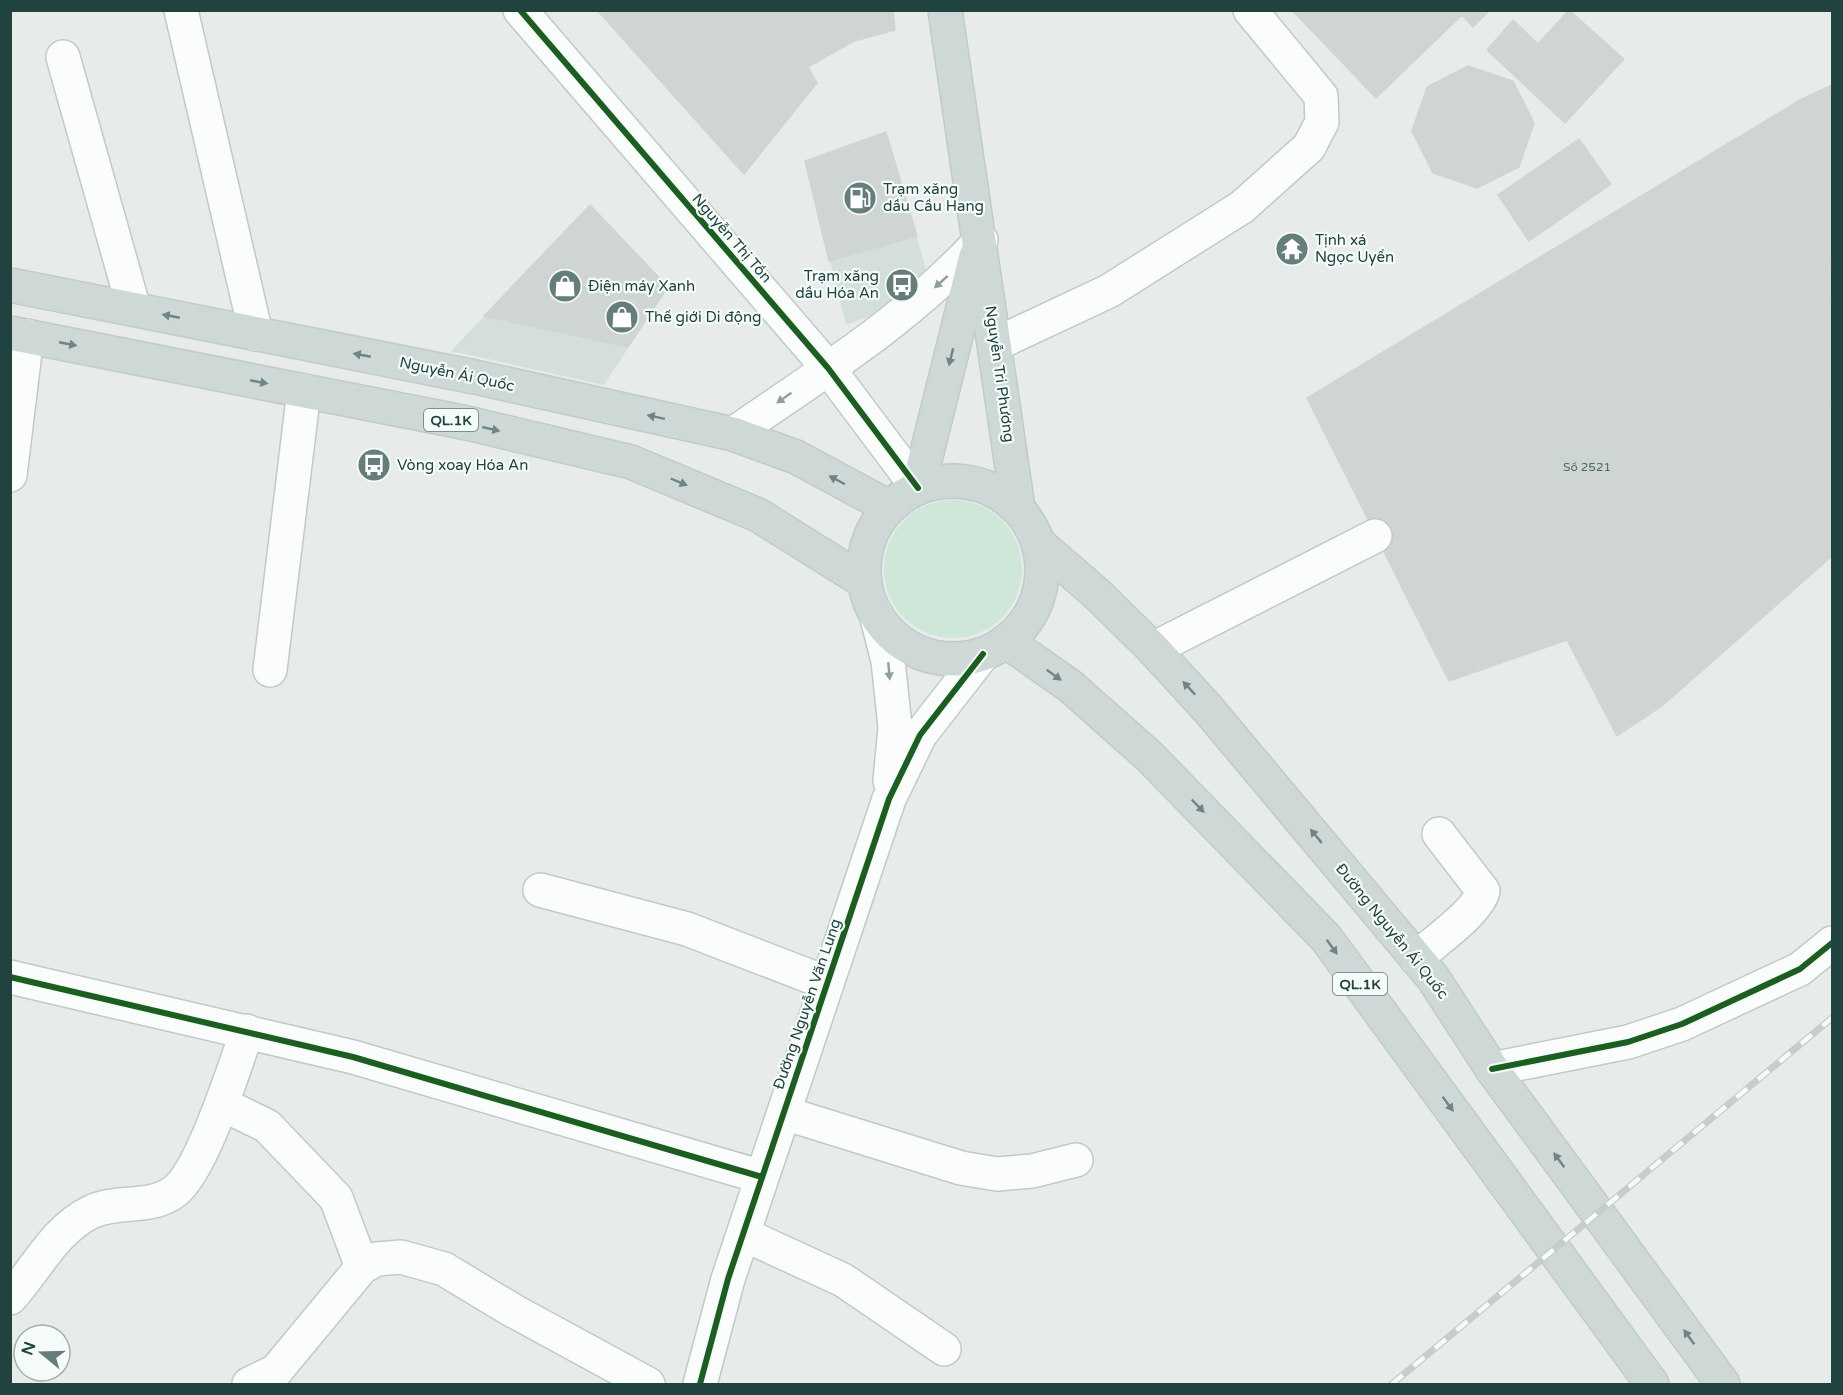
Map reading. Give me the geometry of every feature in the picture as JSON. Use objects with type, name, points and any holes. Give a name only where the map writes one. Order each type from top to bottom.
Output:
[{"type":"main road","name":"Nguyễn Tri Phương","points":[[945,10],[981,240],[1018,508]]},
{"type":"main road","name":"Nguyễn Tri Phương","points":[[918,488],[981,240]]},
{"type":"main road","name":"Nguyễn Ái Quốc","points":[[10,285],[463,375],[733,434],[796,457],[889,507]]},
{"type":"main road","name":"QL.1K","points":[[19,334],[467,423],[631,462],[758,515],[865,582]]},
{"type":"main road","points":[[953,480],[988,487],[1018,508],[1030,523],[1038,543],[1042,565],[1040,587],[1034,607],[1022,626],[995,647],[952,659],[921,654],[895,638],[876,614],[865,582],[865,555],[871,538],[889,507],[918,488],[953,480]]},
{"type":"main road","name":"Đường Nguyễn Ái Quốc","points":[[1038,543],[1097,594],[1154,649],[1216,718],[1433,978],[1492,1069],[1723,1384]]},
{"type":"main road","name":"QL.1K","points":[[995,647],[1070,686],[1149,756],[1326,938],[1652,1384]]},
{"type":"street","points":[[181,10],[256,334]]},
{"type":"street","name":"Nguyễn Thị Tồn","points":[[520,10],[828,368],[918,488]]},
{"type":"street","points":[[996,344],[1109,291],[1242,207],[1309,147],[1322,122],[1321,96],[1250,10]]},
{"type":"street","points":[[63,57],[134,309]]},
{"type":"street","points":[[733,434],[905,313],[945,279],[981,240]]},
{"type":"street","points":[[10,475],[19,334]]},
{"type":"street","points":[[270,670],[304,391]]},
{"type":"street","points":[[1154,649],[1375,536]]},
{"type":"street","name":"Đường Nguyễn Văn Lung","points":[[876,614],[888,661],[895,727],[889,799]]},
{"type":"street","name":"Đường Nguyễn Văn Lung","points":[[700,1384],[728,1278],[889,799],[920,735],[995,647]]},
{"type":"street","points":[[1416,958],[1467,913],[1481,898],[1483,891],[1439,834]]},
{"type":"street","points":[[540,890],[687,930],[827,983]]},
{"type":"street","points":[[1492,1069],[1628,1042],[1682,1024],[1800,969],[1833,944]]},
{"type":"street","points":[[10,977],[353,1057],[762,1176]]},
{"type":"street","points":[[10,1298],[68,1228],[91,1212],[110,1207],[154,1203],[176,1191],[193,1168],[222,1104],[247,1031]]},
{"type":"street","points":[[222,1104],[267,1126],[336,1198],[362,1267]]},
{"type":"street","points":[[783,1113],[961,1168],[997,1174],[1032,1171],[1076,1160]]},
{"type":"street","points":[[743,1234],[843,1280],[944,1349]]},
{"type":"street","points":[[249,1384],[276,1371],[362,1267],[377,1259],[401,1257],[444,1269],[512,1310],[648,1384]]},
{"type":"shaded area","name":"Trạm xăng dầu Cầu Hang","points":[[886,132],[927,273],[876,314],[846,325],[805,161]]},
{"type":"shaded area","name":"Điện máy Xanh","points":[[590,205],[668,287],[604,385],[451,351]]},
{"type":"green space","points":[[953,500],[979,506],[991,512],[1001,521],[1010,531],[1016,543],[1022,569],[1016,595],[1010,607],[1001,617],[991,626],[979,632],[953,638],[927,632],[915,626],[905,617],[896,607],[890,595],[884,569],[890,543],[896,531],[905,521],[915,512],[927,506]]},
{"type":"building","points":[[597,10],[893,10],[895,30],[854,41],[808,67],[817,83],[744,174]]},
{"type":"building","points":[[1292,10],[1490,10],[1473,27],[1462,15],[1376,98]]},
{"type":"building","points":[[1569,10],[1624,59],[1565,123],[1487,50],[1513,20],[1538,44]]},
{"type":"building","points":[[1468,66],[1513,81],[1534,123],[1519,167],[1477,188],[1433,173],[1412,131],[1427,87]]},
{"type":"building","points":[[1832,85],[1832,556],[1662,706],[1617,736],[1567,640],[1449,681],[1307,398],[1800,100]]},
{"type":"building","name":"Trạm xăng dầu Cầu Hang","points":[[886,132],[917,236],[829,261],[805,161]]},
{"type":"building","points":[[1579,139],[1611,184],[1529,241],[1498,195]]},
{"type":"building","points":[[1735,139],[1752,168],[1695,202],[1679,173]]},
{"type":"building","points":[[1789,165],[1811,208],[1774,228],[1752,185]]},
{"type":"building","points":[[1737,192],[1759,235],[1721,255],[1700,212]]},
{"type":"building","name":"Điện máy Xanh","points":[[590,205],[668,287],[628,347],[484,316]]},
{"type":"building","points":[[1598,222],[1636,300],[1538,348],[1507,277]]},
{"type":"building","points":[[1680,222],[1702,265],[1664,285],[1642,242]]},
{"type":"building","points":[[1832,254],[1832,297],[1815,288]]},
{"type":"building","points":[[1701,280],[1737,349],[1680,379],[1644,310]]},
{"type":"building","points":[[1752,306],[1766,311],[1772,325],[1765,338],[1749,342],[1735,332],[1737,316]]},
{"type":"building","points":[[1487,319],[1537,433],[1481,458],[1452,392],[1410,410],[1390,362]]},
{"type":"building","points":[[1787,393],[1801,417],[1832,401],[1832,461],[1779,489],[1805,549],[1599,650],[1551,550],[1598,527],[1624,578],[1734,522],[1707,468],[1749,444],[1736,418]]},
{"type":"building","points":[[1399,423],[1427,484],[1387,504],[1358,442]]},
{"type":"building","points":[[1660,488],[1677,523],[1638,543],[1620,507]]},
{"type":"building","points":[[1526,540],[1546,597],[1513,610],[1489,557]]},
{"type":"building","points":[[1479,563],[1500,621],[1473,634],[1488,667],[1449,681],[1400,584],[1440,566],[1448,583]]},
{"type":"building","points":[[1616,659],[1633,686],[1614,698],[1599,668]]},
{"type":"railway","points":[[1392,1384],[1832,1018]]},
{"type":"cycle path","points":[[520,10],[828,368],[918,488]]},
{"type":"cycle path","points":[[700,1384],[728,1279],[889,799],[920,735],[983,654]]},
{"type":"cycle path","points":[[1492,1069],[1628,1042],[1682,1024],[1800,969],[1832,943]]},
{"type":"cycle path","points":[[10,977],[353,1057],[762,1177]]},
{"type":"place","name":"Trạm xăng dầu Cầu Hang","points":[[860,198]]},
{"type":"place","name":"Tịnh xá Ngọc Uyển","points":[[1292,249]]},
{"type":"place","name":"Trạm xăng dầu Hóa An","points":[[902,285]]},
{"type":"place","name":"Điện máy Xanh","points":[[565,286]]},
{"type":"place","name":"Thế giới Di động","points":[[622,317]]},
{"type":"place","name":"Vòng xoay Hóa An","points":[[374,465]]}]
